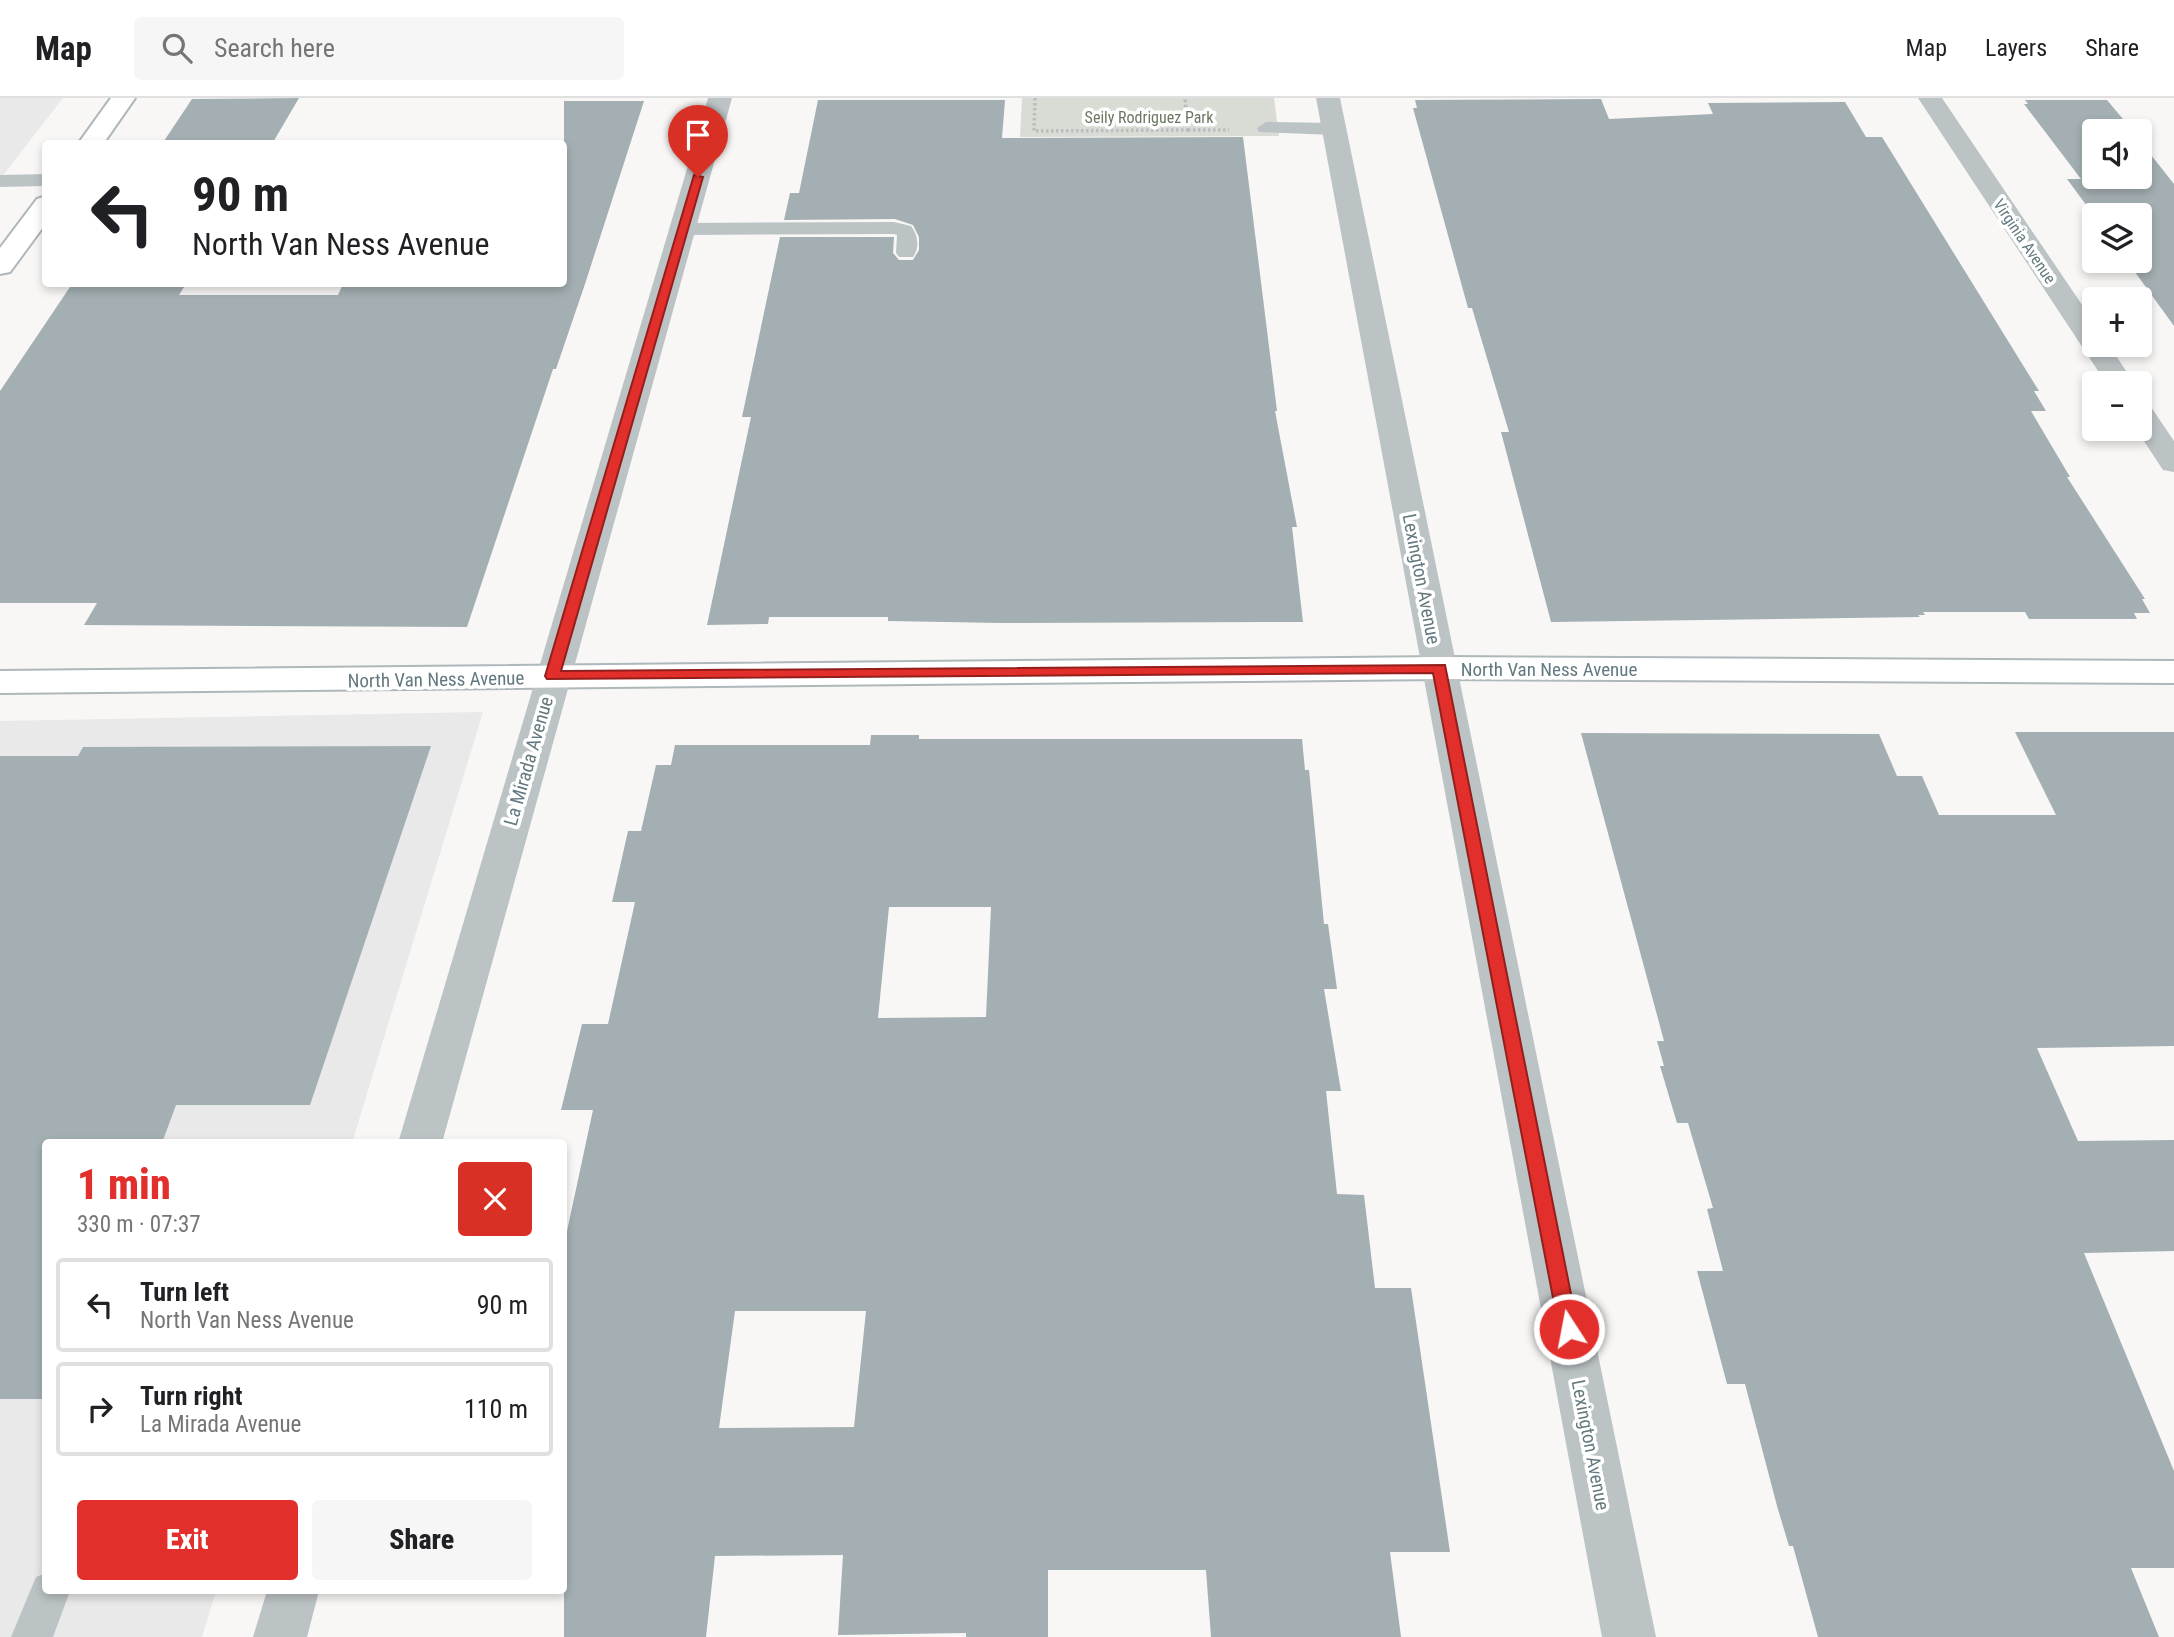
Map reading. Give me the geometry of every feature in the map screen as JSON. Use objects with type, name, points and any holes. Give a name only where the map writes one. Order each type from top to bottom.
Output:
[{"type":"street","points":[[93,140],[123,98]]},
{"type":"street","name":"La Mirada Avenue","points":[[421,1139],[720,98]]},
{"type":"street","name":"Virginia Avenue","points":[[1930,98],[2112,371]]},
{"type":"street","name":"Lexington Avenue","points":[[1331,114],[1629,1637]]},
{"type":"street","points":[[0,266],[42,209]]},
{"type":"street","points":[[2152,431],[2174,463]]},
{"type":"street","name":"North Van Ness Avenue","points":[[0,682],[1440,668],[2174,672]]},
{"type":"street","points":[[280,1637],[292,1594]]},
{"type":"lane","points":[[1265,128],[1331,114]]},
{"type":"lane","points":[[0,181],[42,180]]},
{"type":"lane","points":[[682,229],[894,228],[904,230],[907,235],[906,253]]},
{"type":"lane","points":[[32,1637],[49,1594]]},
{"type":"path","points":[[1035,98],[1034,131],[1188,130],[1185,98]]},
{"type":"shaded area","points":[[0,98],[63,98],[0,179]]},
{"type":"shaded area","points":[[483,712],[353,1139],[42,1139],[42,1594],[215,1594],[202,1637],[0,1637],[0,721]]},
{"type":"green space","name":"Seily Rodriguez Park","points":[[1022,98],[1274,98],[1279,136],[1020,137]]},
{"type":"building","points":[[299,98],[274,140],[165,140],[192,99]]},
{"type":"building","points":[[1601,99],[1609,119],[1713,114],[1708,103],[1845,102],[1866,137],[1882,137],[2039,391],[2034,391],[2046,411],[2031,411],[2070,477],[2067,477],[2145,599],[2142,599],[2150,613],[2134,613],[2137,619],[2029,619],[2025,612],[1923,612],[1925,615],[1918,615],[1920,617],[1551,622],[1501,432],[1509,432],[1472,308],[1468,308],[1413,108],[1417,108],[1415,100]]},
{"type":"building","points":[[818,100],[1005,100],[1002,138],[1243,137],[1275,411],[1297,527],[1292,527],[1303,622],[1000,623],[888,621],[888,617],[769,617],[768,624],[707,625],[751,417],[742,417],[780,237],[894,237],[893,253],[899,260],[913,260],[919,250],[919,237],[913,225],[895,219],[784,220],[790,193],[799,193]]},
{"type":"building","points":[[2025,100],[2107,100],[2123,119],[2082,119],[2082,189],[2152,189],[2152,156],[2174,184],[2174,326],[2152,296],[2152,287],[2146,287],[2136,273],[2152,273],[2152,203],[2085,203],[2067,179],[2081,179],[2024,104],[2028,104]]},
{"type":"building","points":[[564,101],[644,101],[585,284],[556,369],[553,369],[467,627],[84,625],[97,603],[0,603],[0,391],[70,287],[184,287],[179,295],[338,295],[342,287],[567,287],[567,140],[564,140]]},
{"type":"building","points":[[2015,732],[2174,732],[2174,1046],[2037,1048],[2078,1141],[2174,1140],[2174,1251],[2084,1253],[2174,1471],[2174,1568],[2131,1568],[2159,1637],[1818,1637],[1793,1546],[1789,1546],[1777,1506],[1745,1384],[1727,1384],[1697,1271],[1723,1271],[1707,1209],[1713,1208],[1688,1123],[1677,1123],[1660,1066],[1664,1066],[1657,1041],[1664,1041],[1581,733],[1879,734],[1897,776],[1922,776],[1939,815],[2056,815]]},
{"type":"building","points":[[871,735],[919,735],[919,739],[1302,739],[1305,770],[1309,770],[1324,924],[1328,924],[1337,989],[1324,989],[1341,1091],[1326,1091],[1337,1194],[1364,1195],[1375,1288],[1411,1288],[1450,1552],[1390,1552],[1401,1637],[1211,1637],[1206,1570],[1048,1570],[1048,1637],[966,1637],[966,1633],[838,1635],[843,1555],[715,1556],[706,1637],[564,1637],[564,1594],[567,1594],[567,1231],[593,1110],[561,1110],[582,1024],[608,1024],[635,902],[612,902],[628,831],[641,831],[656,765],[671,765],[675,745],[870,745]],"holes":[[[889,907],[991,907],[986,1017],[878,1018]],[[735,1311],[866,1311],[854,1427],[719,1428]]]},
{"type":"building","points":[[431,746],[310,1105],[176,1105],[163,1139],[42,1139],[42,1399],[0,1399],[0,756],[78,756],[83,747]]},
{"type":"route","points":[[698,177],[552,676],[1440,668],[1569,1329]]}]
